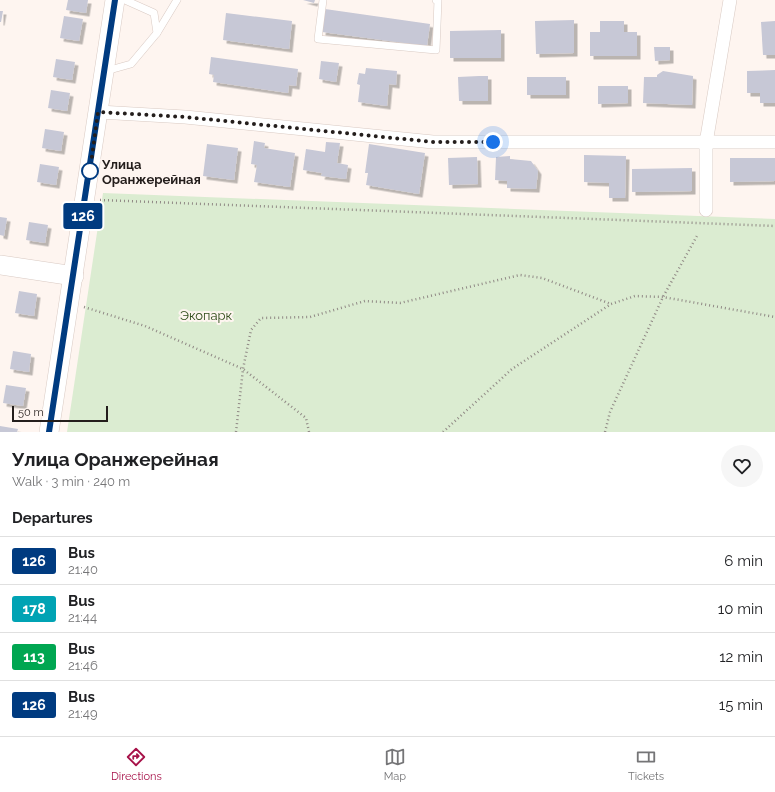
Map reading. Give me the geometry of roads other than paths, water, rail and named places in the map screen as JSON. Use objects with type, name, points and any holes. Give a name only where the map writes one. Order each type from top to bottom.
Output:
[{"type":"main road","points":[[49,432],[115,0]]},
{"type":"main road","points":[[0,265],[74,276]]},
{"type":"street","points":[[706,210],[706,143],[730,0]]},
{"type":"street","points":[[98,112],[185,117],[433,142],[775,142]]},
{"type":"lane","points":[[125,0],[154,13],[157,33]]},
{"type":"lane","points":[[104,72],[131,64],[157,33],[176,0]]},
{"type":"lane","points":[[323,0],[318,39],[436,50],[438,0],[436,0]]},
{"type":"place","name":"Улица Оранжерейная","points":[[90,171]]},
{"type":"park label","name":"Экопарк","points":[[206,315]]}]
